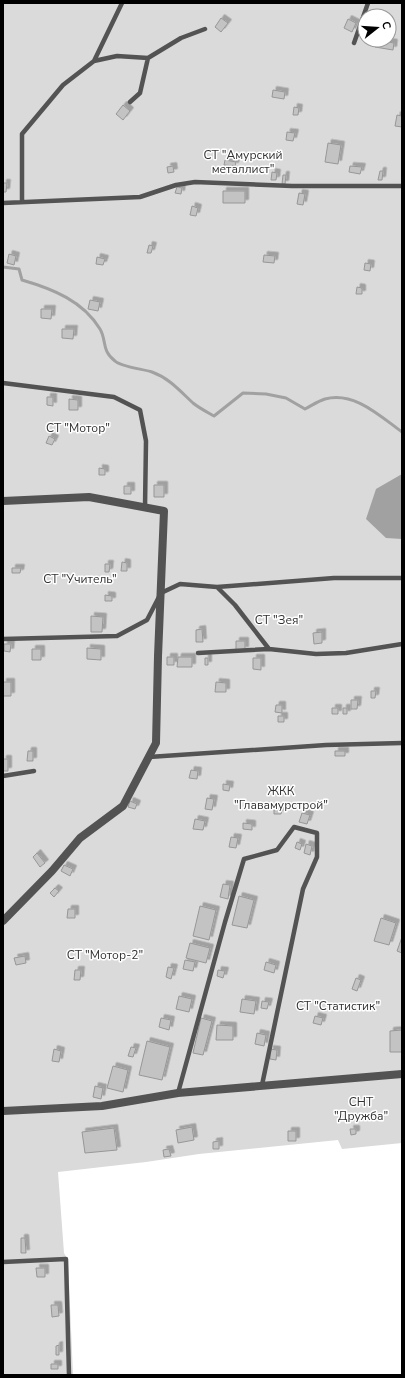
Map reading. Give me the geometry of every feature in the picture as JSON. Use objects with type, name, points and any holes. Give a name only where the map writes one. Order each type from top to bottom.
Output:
[{"type":"street","points":[[3,501],[89,497],[164,511],[156,743],[123,806],[80,838],[52,871],[3,920]]},
{"type":"street","points":[[3,1111],[102,1106],[178,1093],[402,1074]]},
{"type":"lane","points":[[94,61],[122,3]]},
{"type":"lane","points":[[354,42],[368,3]]},
{"type":"lane","points":[[22,202],[22,134],[63,85],[94,61],[117,56],[148,58],[181,38],[205,29]]},
{"type":"lane","points":[[130,102],[140,93],[148,58]]},
{"type":"lane","points":[[3,203],[140,197],[176,185],[195,182],[292,186],[402,186]]},
{"type":"lane","points":[[3,382],[114,397],[140,410],[146,441],[145,507]]},
{"type":"lane","points":[[3,638],[117,636],[147,620],[161,593],[180,584],[217,587],[334,578],[402,578]]},
{"type":"lane","points":[[217,587],[235,605],[269,649]]},
{"type":"lane","points":[[198,653],[269,649],[316,654],[331,654],[402,644]]},
{"type":"lane","points":[[149,757],[326,745],[402,743]]},
{"type":"lane","points":[[3,776],[34,771]]},
{"type":"lane","points":[[178,1093],[244,859],[277,850],[294,827],[317,833],[317,857],[303,889],[262,1085]]},
{"type":"lane","points":[[3,1262],[66,1259],[69,1375]]},
{"type":"green space","points":[[3,3],[402,3],[402,1143],[342,1149],[338,1140],[199,1154],[146,1162],[58,1172],[64,1253],[68,1260],[73,1375],[3,1375]]},
{"type":"shaded area","points":[[402,474],[402,539],[386,538],[366,519],[376,489]]},
{"type":"building","points":[[221,18],[228,23],[221,32],[215,27]]},
{"type":"building","points":[[348,19],[356,23],[352,32],[344,28]]},
{"type":"building","points":[[381,48],[393,48],[393,50]]},
{"type":"building","points":[[273,90],[285,92],[284,99],[272,97]]},
{"type":"building","points":[[123,105],[130,111],[123,120],[116,114]]},
{"type":"building","points":[[294,107],[299,108],[298,115],[293,115]]},
{"type":"building","points":[[397,115],[402,116],[402,127],[395,126]]},
{"type":"building","points":[[287,132],[295,133],[293,141],[286,140]]},
{"type":"building","points":[[328,143],[341,145],[338,164],[325,162]]},
{"type":"building","points":[[225,160],[236,162],[235,166],[224,165]]},
{"type":"building","points":[[173,166],[174,172],[168,173],[167,167]]},
{"type":"building","points":[[350,166],[362,167],[360,174],[349,172]]},
{"type":"building","points":[[380,171],[383,171],[382,180],[378,180]]},
{"type":"building","points":[[272,172],[277,173],[276,180],[271,180]]},
{"type":"building","points":[[283,175],[286,175],[285,184],[282,184]]},
{"type":"building","points":[[3,183],[7,183],[6,192],[3,192]]},
{"type":"building","points":[[177,187],[182,188],[181,194],[175,193]]},
{"type":"building","points":[[223,191],[245,191],[245,203],[223,203]]},
{"type":"building","points":[[299,193],[305,194],[303,205],[297,204]]},
{"type":"building","points":[[192,206],[198,208],[196,216],[190,215]]},
{"type":"building","points":[[149,245],[153,246],[151,253],[147,253]]},
{"type":"building","points":[[9,254],[16,256],[14,265],[7,263]]},
{"type":"building","points":[[264,255],[275,256],[274,263],[263,262]]},
{"type":"building","points":[[97,257],[105,259],[103,265],[96,264]]},
{"type":"building","points":[[365,263],[371,264],[370,271],[364,270]]},
{"type":"building","points":[[357,287],[362,288],[362,294],[356,294]]},
{"type":"building","points":[[90,300],[100,302],[98,311],[88,309]]},
{"type":"building","points":[[41,309],[52,309],[51,319],[41,318]]},
{"type":"building","points":[[62,329],[74,329],[73,339],[62,338]]},
{"type":"building","points":[[47,397],[53,397],[53,406],[47,405]]},
{"type":"building","points":[[69,399],[78,400],[78,410],[69,410]]},
{"type":"building","points":[[49,436],[55,439],[52,445],[46,443]]},
{"type":"building","points":[[99,468],[105,469],[105,475],[99,475]]},
{"type":"building","points":[[154,485],[164,485],[164,497],[154,497]]},
{"type":"building","points":[[124,486],[131,486],[131,494],[124,494]]},
{"type":"building","points":[[122,562],[127,563],[127,571],[121,571]]},
{"type":"building","points":[[105,564],[110,564],[109,572],[105,572]]},
{"type":"building","points":[[12,568],[21,568],[20,573],[12,573]]},
{"type":"building","points":[[105,595],[112,596],[112,601],[105,601]]},
{"type":"building","points":[[91,616],[103,617],[102,632],[91,632]]},
{"type":"building","points":[[202,629],[203,642],[196,642],[196,630]]},
{"type":"building","points":[[322,632],[322,643],[314,644],[313,633]]},
{"type":"building","points":[[236,641],[245,641],[245,650],[236,650]]},
{"type":"building","points":[[4,644],[11,644],[10,652],[4,651]]},
{"type":"building","points":[[87,648],[101,649],[101,660],[87,659]]},
{"type":"building","points":[[32,649],[41,649],[41,660],[32,660]]},
{"type":"building","points":[[167,657],[174,657],[174,665],[167,665]]},
{"type":"building","points":[[178,657],[192,657],[192,667],[177,667]]},
{"type":"building","points":[[205,658],[208,658],[208,665],[205,665]]},
{"type":"building","points":[[253,658],[261,658],[261,670],[253,669]]},
{"type":"building","points":[[3,682],[11,682],[11,696],[3,696]]},
{"type":"building","points":[[216,682],[226,683],[226,692],[215,692]]},
{"type":"building","points":[[371,691],[376,691],[375,698],[371,698]]},
{"type":"building","points":[[351,700],[358,700],[357,709],[351,709]]},
{"type":"building","points":[[276,705],[282,705],[282,713],[275,712]]},
{"type":"building","points":[[332,708],[338,708],[338,714],[332,714]]},
{"type":"building","points":[[343,708],[347,708],[347,714],[343,714]]},
{"type":"building","points":[[278,716],[284,716],[284,722],[278,722]]},
{"type":"building","points":[[28,751],[33,751],[33,761],[27,761]]},
{"type":"building","points":[[335,751],[345,751],[345,756],[335,756]]},
{"type":"building","points":[[3,759],[8,759],[8,771],[3,771]]},
{"type":"building","points":[[191,770],[198,771],[197,779],[189,778]]},
{"type":"building","points":[[223,784],[230,785],[229,791],[223,790]]},
{"type":"building","points":[[207,798],[214,799],[212,810],[205,809]]},
{"type":"building","points":[[130,801],[137,804],[135,809],[128,807]]},
{"type":"building","points":[[274,810],[282,810],[281,814],[274,814]]},
{"type":"building","points":[[302,813],[310,815],[307,824],[299,822]]},
{"type":"building","points":[[195,819],[205,821],[203,830],[193,829]]},
{"type":"building","points":[[243,823],[252,824],[252,830],[243,829]]},
{"type":"building","points":[[231,837],[238,838],[236,848],[229,847]]},
{"type":"building","points":[[297,842],[302,844],[300,850],[295,848]]},
{"type":"building","points":[[306,844],[312,846],[310,855],[304,853]]},
{"type":"building","points":[[37,853],[45,863],[40,867],[33,857]]},
{"type":"building","points":[[64,865],[73,869],[70,876],[61,871]]},
{"type":"building","points":[[223,884],[230,885],[228,899],[220,897]]},
{"type":"building","points":[[55,888],[59,891],[54,897],[50,893]]},
{"type":"building","points":[[239,896],[254,900],[247,928],[232,925]]},
{"type":"building","points":[[200,906],[216,910],[209,940],[193,936]]},
{"type":"building","points":[[68,909],[75,909],[75,918],[67,918]]},
{"type":"building","points":[[381,918],[396,923],[389,945],[374,941]]},
{"type":"building","points":[[402,937],[402,953],[397,951]]},
{"type":"building","points":[[190,943],[210,948],[206,963],[186,958]]},
{"type":"building","points":[[25,956],[26,963],[16,965],[14,958]]},
{"type":"building","points":[[185,960],[195,962],[193,971],[183,969]]},
{"type":"building","points":[[266,962],[276,965],[274,973],[264,970]]},
{"type":"building","points":[[168,967],[174,968],[171,979],[166,977]]},
{"type":"building","points":[[75,970],[81,970],[80,980],[74,980]]},
{"type":"building","points":[[218,970],[225,971],[223,978],[217,976]]},
{"type":"building","points":[[356,978],[361,980],[357,991],[352,989]]},
{"type":"building","points":[[179,996],[192,999],[189,1012],[176,1009]]},
{"type":"building","points":[[242,999],[256,1001],[254,1014],[240,1012]]},
{"type":"building","points":[[262,1001],[269,1002],[267,1009],[261,1008]]},
{"type":"building","points":[[315,1016],[323,1018],[321,1025],[313,1023]]},
{"type":"building","points":[[161,1018],[171,1020],[169,1030],[159,1027]]},
{"type":"building","points":[[201,1018],[212,1021],[203,1055],[193,1053]]},
{"type":"building","points":[[217,1025],[233,1026],[233,1040],[216,1040]]},
{"type":"building","points":[[402,1030],[402,1052],[390,1052],[390,1031]]},
{"type":"building","points":[[257,1033],[266,1035],[264,1046],[255,1044]]},
{"type":"building","points":[[147,1041],[170,1047],[162,1080],[139,1075]]},
{"type":"building","points":[[131,1047],[136,1048],[133,1057],[128,1056]]},
{"type":"building","points":[[54,1049],[61,1051],[59,1062],[52,1061]]},
{"type":"building","points":[[270,1049],[277,1050],[276,1060],[270,1059]]},
{"type":"building","points":[[113,1066],[128,1070],[123,1092],[107,1088]]},
{"type":"building","points":[[95,1086],[103,1088],[101,1099],[93,1097]]},
{"type":"building","points":[[192,1127],[194,1140],[178,1143],[176,1130]]},
{"type":"building","points":[[114,1128],[117,1150],[85,1153],[82,1132]]},
{"type":"building","points":[[350,1129],[356,1129],[356,1134],[351,1135]]},
{"type":"building","points":[[288,1131],[296,1131],[296,1141],[288,1141]]},
{"type":"building","points":[[219,1141],[219,1149],[213,1149],[213,1142]]},
{"type":"building","points":[[169,1149],[171,1156],[164,1157],[163,1150]]},
{"type":"building","points":[[21,1238],[25,1238],[26,1253],[21,1253]]},
{"type":"building","points":[[36,1268],[45,1268],[45,1277],[37,1277]]},
{"type":"building","points":[[51,1305],[58,1305],[59,1316],[52,1317]]},
{"type":"building","points":[[59,1345],[59,1355],[56,1355],[56,1346]]},
{"type":"building","points":[[51,1364],[58,1364],[58,1369],[51,1369]]},
{"type":"waterway","points":[[3,267],[19,269],[22,280],[56,292],[66,297],[85,311],[100,329],[106,349],[115,361],[127,366],[152,372],[164,378],[174,385],[195,405],[214,416],[243,393],[266,394],[286,398],[305,409],[322,400],[336,397],[366,406],[402,432]]},
{"type":"park label","name":"СТ \"Амурский металлист\"","points":[[243,162]]},
{"type":"park label","name":"СТ \"Мотор\"","points":[[78,428]]},
{"type":"park label","name":"СТ \"Учитель\"","points":[[80,579]]},
{"type":"park label","name":"СТ \"Зея\"","points":[[279,620]]},
{"type":"park label","name":"ЖКК \"Главамурстрой\"","points":[[281,798]]},
{"type":"park label","name":"СТ \"Мотор-2\"","points":[[105,955]]},
{"type":"park label","name":"СТ \"Статистик\"","points":[[338,1006]]},
{"type":"park label","name":"СНТ \"Дружба\"","points":[[361,1109]]}]
